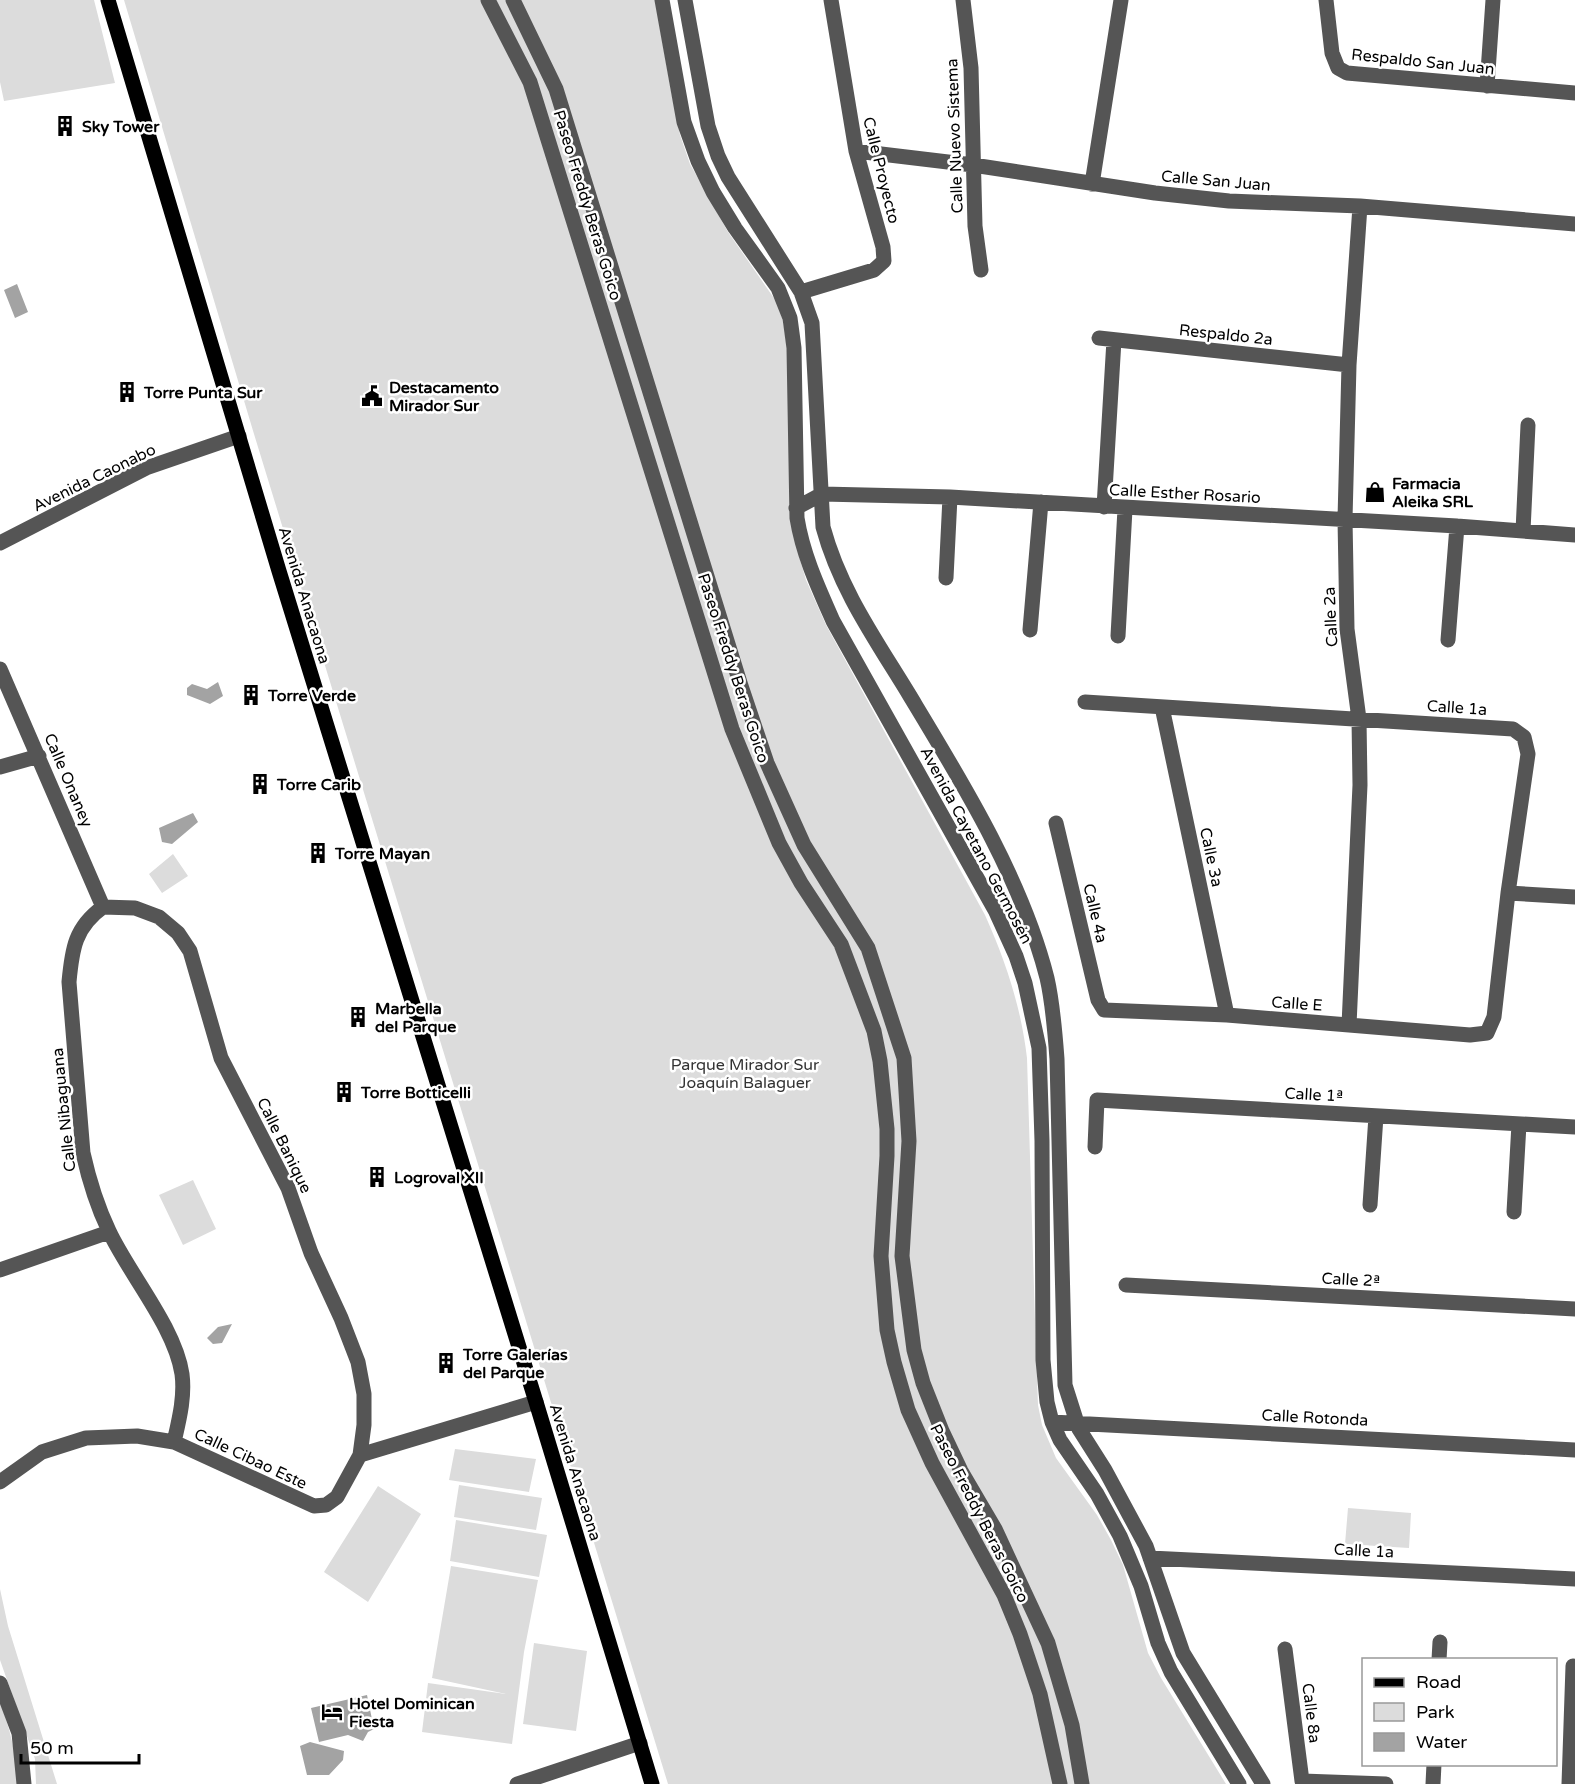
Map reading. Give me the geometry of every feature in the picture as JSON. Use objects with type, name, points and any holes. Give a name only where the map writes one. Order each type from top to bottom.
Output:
[{"type":"main road","name":"Avenida Anacaona","points":[[108,0],[282,583],[652,1784]]},
{"type":"street","name":"Paseo Freddy Beras Goico","points":[[488,0],[514,49],[537,101],[732,729],[779,843],[801,883],[841,944],[874,1031],[880,1060],[887,1129],[881,1256],[887,1329],[894,1362],[908,1410],[932,1463],[1004,1595],[1020,1634],[1040,1694],[1060,1784]]},
{"type":"street","name":"Paseo Freddy Beras Goico","points":[[513,0],[556,89],[741,686],[767,763],[804,845],[868,948],[904,1058],[909,1141],[902,1256],[914,1350],[923,1383],[942,1431],[961,1471],[995,1530],[1048,1642],[1072,1725],[1082,1784]]},
{"type":"street","name":"Avenida Cayetano Germosén","points":[[662,0],[684,122],[698,161],[713,192],[735,228],[778,288],[790,318],[794,348],[796,508],[801,543],[811,572],[833,621],[995,910],[1016,956],[1025,983],[1039,1048],[1042,1141],[1043,1360],[1047,1402],[1052,1422],[1060,1440],[1097,1494],[1120,1536],[1141,1586],[1158,1643],[1171,1672],[1239,1784]]},
{"type":"street","name":"Avenida Cayetano Germosén","points":[[684,0],[708,126],[718,156],[728,177],[801,292],[812,322],[823,527],[836,570],[962,783],[993,842],[1035,938],[1047,979],[1057,1059],[1065,1385],[1076,1422],[1133,1519],[1150,1558],[1183,1653],[1263,1784]]},
{"type":"street","name":"Calle Proyecto","points":[[801,292],[874,270],[884,261],[883,247],[856,151],[831,0]]},
{"type":"street","name":"Calle Nuevo Sistema","points":[[963,0],[972,68],[975,226],[981,270]]},
{"type":"street","points":[[1092,184],[1121,0]]},
{"type":"street","name":"Respaldo San Juan","points":[[1326,0],[1332,53],[1338,68],[1347,74],[1575,93]]},
{"type":"street","points":[[1487,86],[1492,0]]},
{"type":"street","name":"Calle San Juan","points":[[856,151],[1229,201],[1360,206],[1575,224]]},
{"type":"street","name":"Calle 2a","points":[[1349,1024],[1360,785],[1359,719],[1347,629],[1345,519],[1349,365],[1360,206]]},
{"type":"street","name":"Respaldo 2a","points":[[1104,507],[1107,339],[1349,365]]},
{"type":"street","points":[[1523,531],[1528,425]]},
{"type":"street","name":"Avenida Caonabo","points":[[0,543],[146,468],[239,436]]},
{"type":"street","name":"Calle Esther Rosario","points":[[796,508],[822,494],[950,497],[1345,519],[1575,535]]},
{"type":"street","points":[[946,578],[950,497]]},
{"type":"street","points":[[1030,630],[1041,502]]},
{"type":"street","points":[[1118,636],[1125,508]]},
{"type":"street","points":[[1448,640],[1456,526]]},
{"type":"street","name":"Calle Onaney","points":[[0,669],[103,907]]},
{"type":"street","name":"Calle 1a","points":[[1085,702],[1513,729],[1524,737],[1528,754],[1508,893],[1494,1017],[1487,1033]]},
{"type":"street","name":"Calle 3a","points":[[1162,707],[1227,1015]]},
{"type":"street","points":[[0,768],[39,756]]},
{"type":"street","name":"Calle 4a","points":[[1056,823],[1098,1000],[1104,1010]]},
{"type":"street","points":[[1508,893],[1575,897]]},
{"type":"street","name":"Calle Nibaguana","points":[[103,907],[89,917],[78,933],[71,958],[69,982],[83,1152],[89,1178],[109,1232],[166,1330],[176,1352],[182,1373],[183,1398],[174,1442]]},
{"type":"street","name":"Calle Banique","points":[[103,907],[135,908],[159,917],[178,933],[190,951],[221,1058],[288,1188],[311,1253],[341,1318],[358,1362],[364,1394],[364,1425],[360,1455]]},
{"type":"street","name":"Calle E","points":[[1104,1010],[1227,1015],[1470,1035],[1487,1033]]},
{"type":"street","name":"Calle 1ª","points":[[1095,1147],[1097,1100],[1575,1126]]},
{"type":"street","points":[[1370,1205],[1376,1116]]},
{"type":"street","points":[[1514,1212],[1520,1124]]},
{"type":"street","points":[[0,1270],[109,1232]]},
{"type":"street","name":"Calle 2ª","points":[[1126,1285],[1575,1309]]},
{"type":"street","points":[[360,1455],[536,1402]]},
{"type":"street","name":"Calle Rotonda","points":[[1052,1422],[1575,1450]]},
{"type":"street","name":"Calle Cibao Este","points":[[0,1482],[42,1452],[86,1438],[137,1436],[174,1442],[314,1506],[326,1505],[337,1497],[360,1455]]},
{"type":"street","name":"Calle 1a","points":[[1150,1558],[1575,1579]]},
{"type":"street","points":[[1439,1658],[1440,1642]]},
{"type":"street","name":"Calle 8a","points":[[1285,1649],[1302,1781],[1386,1784]]},
{"type":"street","points":[[1569,1784],[1573,1666]]},
{"type":"street","points":[[0,1683],[19,1733],[24,1784]]},
{"type":"street","points":[[517,1784],[640,1743]]},
{"type":"street","points":[[1433,1784],[1434,1766]]},
{"type":"green space","points":[[0,0],[94,0],[115,83],[4,101],[0,82]]},
{"type":"green space","name":"Parque Mirador Sur Joaquín Balaguer","points":[[124,0],[655,0],[680,135],[690,164],[728,232],[776,301],[783,320],[787,349],[799,556],[806,580],[826,625],[985,915],[1000,950],[1017,1003],[1027,1058],[1038,1405],[1042,1425],[1056,1458],[1097,1515],[1123,1565],[1148,1653],[1226,1784],[668,1784],[254,434]]},
{"type":"green space","points":[[173,854],[188,876],[162,893],[149,874]]},
{"type":"green space","points":[[193,1180],[216,1229],[183,1245],[159,1195]]},
{"type":"green space","points":[[455,1449],[536,1459],[529,1492],[449,1480]]},
{"type":"green space","points":[[459,1485],[542,1498],[536,1530],[454,1517]]},
{"type":"green space","points":[[378,1486],[421,1514],[368,1602],[324,1572]]},
{"type":"green space","points":[[1348,1508],[1411,1513],[1409,1548],[1345,1544]]},
{"type":"green space","points":[[456,1520],[547,1535],[539,1577],[450,1561]]},
{"type":"green space","points":[[451,1566],[538,1580],[524,1652],[512,1744],[422,1732],[428,1683],[506,1694],[432,1678]]},
{"type":"green space","points":[[0,1589],[8,1626],[57,1784],[36,1784],[35,1759],[0,1660]]},
{"type":"green space","points":[[534,1643],[587,1651],[576,1731],[523,1724]]},
{"type":"green space","points":[[0,1702],[12,1742],[17,1784],[0,1784]]},
{"type":"water","points":[[17,284],[28,312],[15,318],[4,290]]},
{"type":"water","points":[[218,682],[223,696],[210,704],[187,695],[187,688],[192,684],[207,689]]},
{"type":"water","points":[[193,813],[198,822],[172,844],[162,842],[159,828]]},
{"type":"water","points":[[232,1324],[222,1343],[213,1344],[207,1338],[218,1327]]},
{"type":"water","points":[[367,1695],[374,1729],[368,1732],[363,1741],[348,1735],[319,1742],[311,1708]]},
{"type":"water","points":[[310,1742],[344,1751],[343,1760],[329,1775],[307,1775],[300,1746]]},
{"type":"place","name":"Sky Tower","points":[[65,126]]},
{"type":"place","name":"Torre Punta Sur","points":[[127,392]]},
{"type":"place","name":"Destacamento Mirador Sur","points":[[372,396]]},
{"type":"place","name":"Farmacia Aleika SRL","points":[[1375,492]]},
{"type":"place","name":"Torre Verde","points":[[251,695]]},
{"type":"place","name":"Torre Carib","points":[[260,784]]},
{"type":"place","name":"Torre Mayan","points":[[318,853]]},
{"type":"place","name":"Marbella del Parque","points":[[358,1017]]},
{"type":"place","name":"Torre Botticelli","points":[[344,1092]]},
{"type":"place","name":"Logroval XII","points":[[377,1177]]},
{"type":"place","name":"Torre Galerías del Parque","points":[[446,1363]]},
{"type":"place","name":"Hotel Dominican Fiesta","points":[[332,1712]]}]
